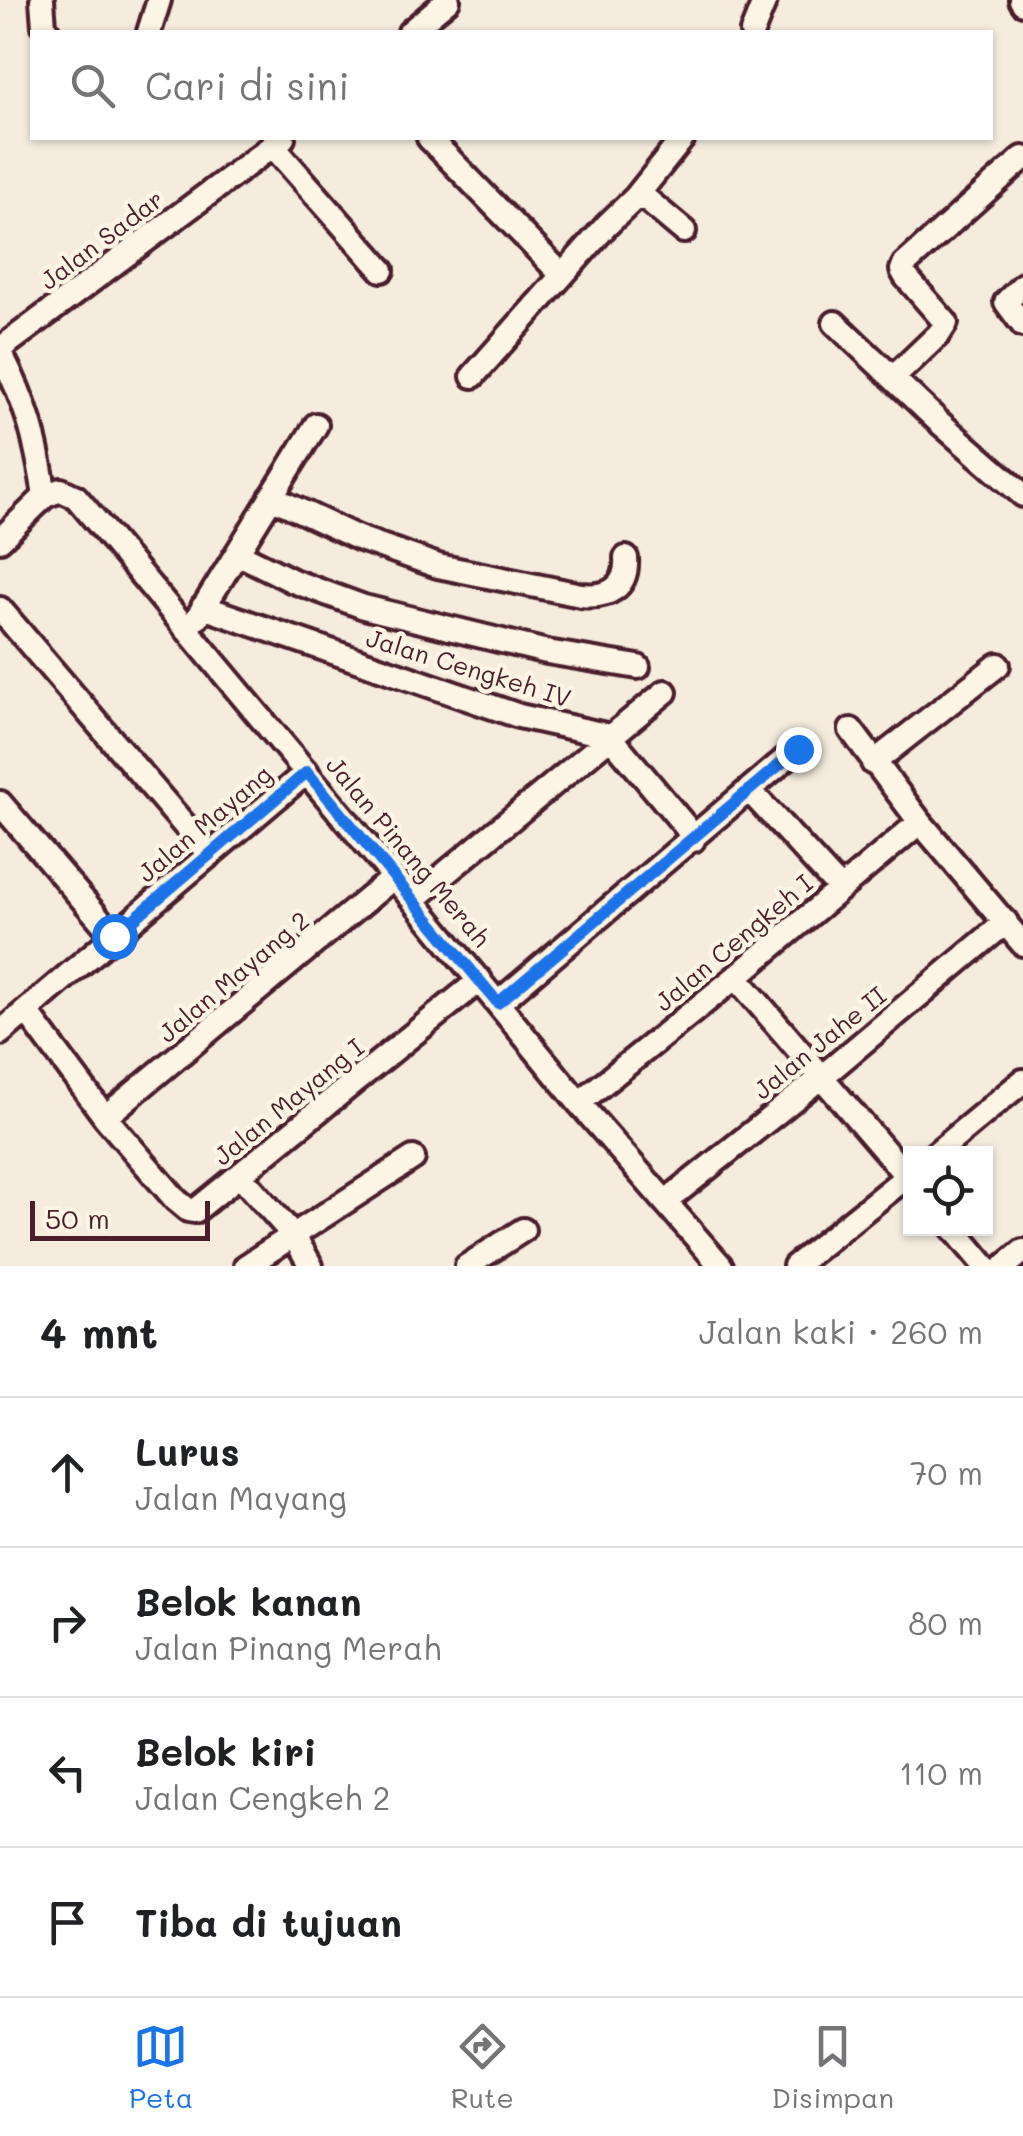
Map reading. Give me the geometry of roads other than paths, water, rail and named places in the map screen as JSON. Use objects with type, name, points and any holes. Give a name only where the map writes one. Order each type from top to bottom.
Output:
[{"type":"street","points":[[42,0],[47,30]]},
{"type":"street","points":[[150,30],[159,0]]},
{"type":"street","points":[[412,30],[448,0]]},
{"type":"street","points":[[753,30],[765,0]]},
{"type":"street","points":[[431,140],[562,274]]},
{"type":"street","points":[[473,376],[562,274],[636,198],[681,140]]},
{"type":"street","points":[[278,141],[382,270]]},
{"type":"street","name":"Jalan Sadar","points":[[0,350],[278,141]]},
{"type":"street","points":[[893,378],[945,326],[942,316],[902,272],[904,265],[1023,158]]},
{"type":"street","points":[[636,198],[647,200],[684,231]]},
{"type":"street","points":[[1023,284],[1006,302],[1023,325]]},
{"type":"street","points":[[835,323],[1023,496]]},
{"type":"street","points":[[0,350],[23,396],[35,433],[45,496],[0,540]]},
{"type":"street","points":[[188,631],[316,425]]},
{"type":"street","name":"Jalan Pinang Merah","points":[[45,496],[61,490],[76,497],[414,900],[578,1103],[721,1266]]},
{"type":"street","points":[[271,496],[358,538],[438,566],[580,595],[599,595],[619,587],[626,576],[626,558]]},
{"type":"street","points":[[237,552],[293,581],[364,607],[547,652],[638,667]]},
{"type":"street","name":"Jalan Cengkeh IV","points":[[203,607],[519,716],[610,736]]},
{"type":"street","points":[[0,609],[210,854]]},
{"type":"street","points":[[873,763],[998,664]]},
{"type":"street","points":[[414,900],[665,692]]},
{"type":"street","points":[[851,730],[920,822],[1023,944]]},
{"type":"street","points":[[610,736],[689,833]]},
{"type":"street","points":[[498,1003],[689,833],[798,749]]},
{"type":"street","name":"Jalan Mayang","points":[[10,1019],[307,772]]},
{"type":"street","points":[[749,790],[840,889]]},
{"type":"street","points":[[0,802],[114,936]]},
{"type":"street","name":"Jalan Cengkeh I","points":[[578,1103],[920,822]]},
{"type":"street","name":"Jalan Mayang 2","points":[[105,1116],[394,877]]},
{"type":"street","name":"Jalan Jahe II","points":[[665,1202],[824,1076],[1006,922]]},
{"type":"street","points":[[736,977],[903,1169]]},
{"type":"street","name":"Jalan Mayang I","points":[[10,1019],[191,1212],[206,1205],[480,980]]},
{"type":"street","points":[[945,1146],[1023,1080]]},
{"type":"street","points":[[246,1266],[414,1158]]},
{"type":"street","points":[[240,1175],[294,1236],[311,1266]]},
{"type":"street","points":[[795,1266],[903,1182]]},
{"type":"street","points":[[467,1266],[523,1230]]},
{"type":"street","points":[[959,1236],[985,1266]]},
{"type":"street","points":[[1005,1266],[1023,1251]]}]
